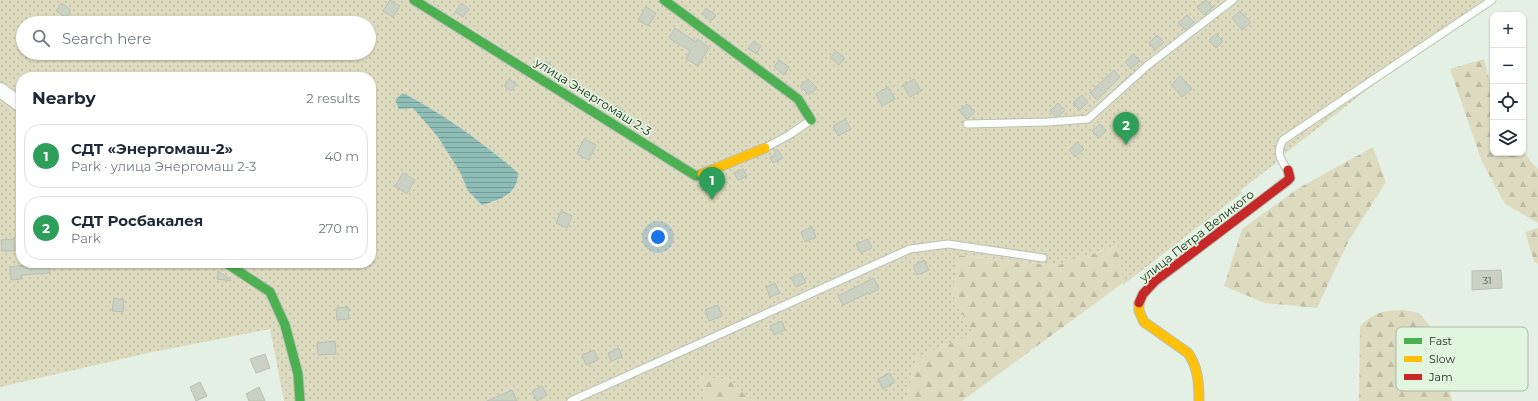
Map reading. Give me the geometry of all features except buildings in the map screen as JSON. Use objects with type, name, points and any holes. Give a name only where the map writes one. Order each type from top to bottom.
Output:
[{"type":"street","name":"улица Энергомаш 2-3","points":[[414,0],[696,176],[765,148]]},
{"type":"street","points":[[664,0],[798,99],[811,120]]},
{"type":"street","points":[[0,90],[16,101]]},
{"type":"street","name":"улица Петра Великого","points":[[1199,401],[1196,367],[1193,359],[1188,353],[1144,322],[1140,314],[1139,305],[1141,298],[1148,288],[1205,242],[1287,181],[1290,178],[1288,170]]},
{"type":"street","points":[[234,268],[270,292],[285,325],[298,374],[300,401]]},
{"type":"lane","points":[[966,124],[1048,122],[1088,119],[1148,65],[1233,0]]},
{"type":"lane","points":[[1288,170],[1280,155],[1279,147],[1283,140],[1492,0]]},
{"type":"lane","points":[[765,148],[789,135],[811,120]]},
{"type":"lane","points":[[571,401],[910,249],[948,244],[1043,258]]},
{"type":"green space","points":[[0,0],[1483,0],[1278,159],[1276,163],[1241,190],[1242,193],[1123,285],[1117,246],[1056,266],[958,255],[953,295],[974,334],[916,358],[906,401],[753,401],[728,380],[700,377],[706,401],[284,401],[270,329],[148,353],[0,387]]},
{"type":"green space","points":[[1484,59],[1490,82],[1490,156],[1526,156],[1526,154],[1538,169],[1538,223],[1505,204],[1482,162],[1450,69]]},
{"type":"green space","points":[[1373,147],[1386,182],[1349,240],[1317,308],[1265,303],[1224,286],[1242,229],[1297,189]]},
{"type":"green space","points":[[1538,228],[1538,264],[1534,261],[1525,232]]},
{"type":"green space","points":[[1118,246],[1123,283],[962,401],[906,401],[916,358],[973,334],[953,295],[957,255],[1056,266]]},
{"type":"green space","points":[[1403,310],[1419,313],[1431,327],[1396,327],[1396,391],[1450,391],[1452,401],[1359,401],[1360,326],[1371,317],[1390,311]]},
{"type":"green space","points":[[700,377],[728,380],[753,401],[706,401]]},
{"type":"water","points":[[403,93],[434,110],[463,130],[518,173],[517,181],[511,192],[501,198],[482,205],[468,191],[460,172],[438,137],[413,108],[399,109],[395,100]]},
{"type":"traffic: fast","points":[[414,0],[696,176],[702,174]]},
{"type":"traffic: fast","points":[[664,0],[798,99],[811,120]]},
{"type":"traffic: fast","points":[[234,268],[270,292],[285,325],[298,374],[300,401]]},
{"type":"traffic: slow","points":[[702,174],[765,148]]},
{"type":"traffic: slow","points":[[1139,303],[1139,311],[1144,322],[1188,353],[1194,364],[1197,376],[1199,401]]},
{"type":"traffic: jam","points":[[1139,303],[1143,294],[1155,281],[1287,181],[1290,178],[1288,170]]},
{"type":"place","name":"СДТ Росбакалея","points":[[1126,145]]},
{"type":"place","name":"СДТ «Энергомаш-2»","points":[[712,200]]}]
